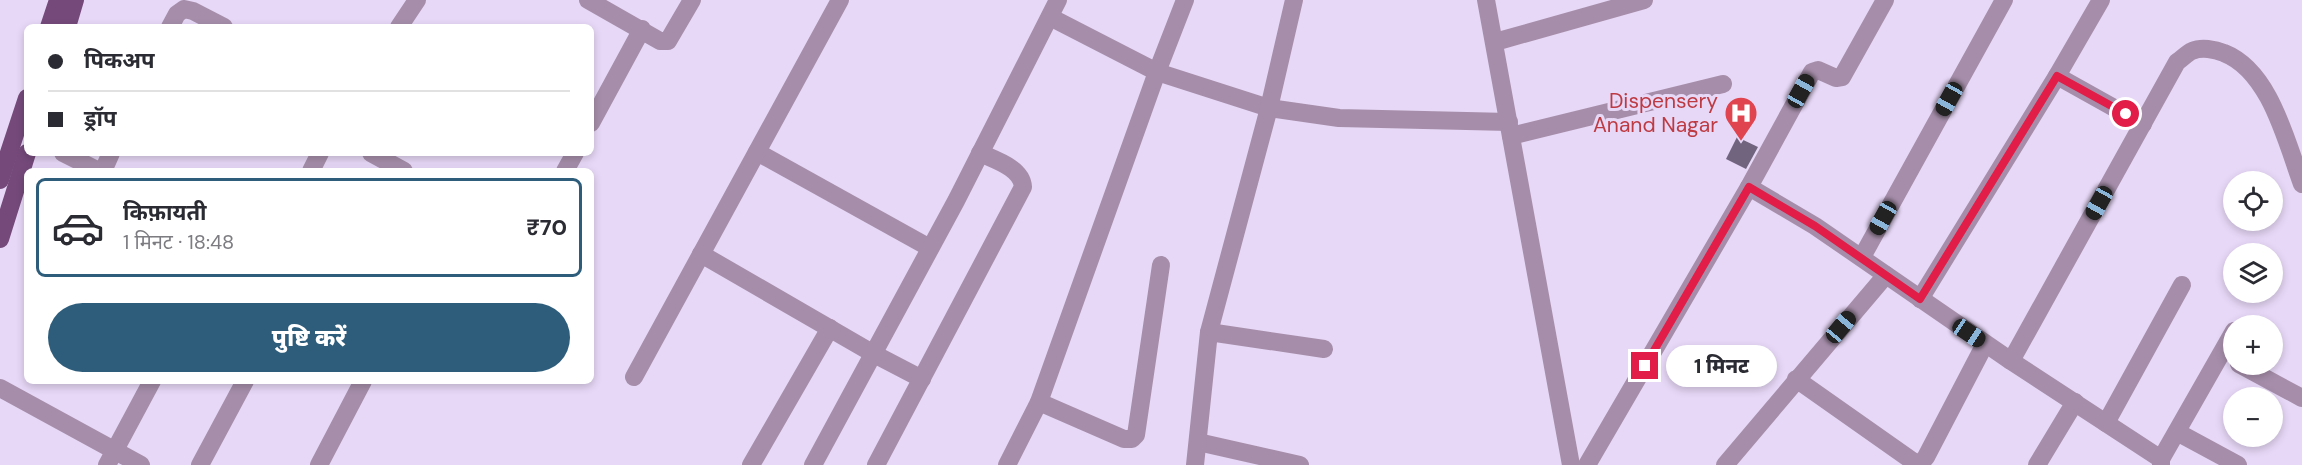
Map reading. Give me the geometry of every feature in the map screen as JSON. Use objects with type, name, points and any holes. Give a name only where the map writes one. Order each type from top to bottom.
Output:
[{"type":"main road","points":[[50,24],[58,0]]},
{"type":"main road","points":[[68,24],[75,0]]},
{"type":"main road","points":[[0,180],[22,133]]},
{"type":"main road","points":[[0,239],[26,156]]},
{"type":"street","points":[[401,24],[417,0]]},
{"type":"street","points":[[588,0],[660,40],[668,41],[692,0]]},
{"type":"street","points":[[634,377],[840,0]]},
{"type":"street","points":[[813,465],[930,248],[1058,0]]},
{"type":"street","points":[[1007,465],[1039,402],[1185,0]]},
{"type":"street","points":[[1195,465],[1209,332],[1269,108],[1294,0]]},
{"type":"street","points":[[1486,0],[1571,465]]},
{"type":"street","points":[[1495,42],[1644,0]]},
{"type":"street","points":[[1587,465],[1749,187],[1812,72],[1818,69],[1836,78],[1842,77],[1885,0]]},
{"type":"street","points":[[1862,257],[2004,0]]},
{"type":"street","points":[[1920,299],[2101,0]]},
{"type":"street","points":[[172,24],[183,9],[193,11],[219,24]]},
{"type":"street","points":[[1050,17],[1157,72],[1269,108],[1339,118],[1510,129],[1723,84]]},
{"type":"street","points":[[594,117],[642,29]]},
{"type":"street","points":[[2011,361],[2177,62],[2193,51],[2214,49],[2222,52],[2237,58],[2256,75],[2277,117],[2302,184]]},
{"type":"street","points":[[2057,76],[2143,124]]},
{"type":"street","points":[[757,152],[930,248]]},
{"type":"street","points":[[876,465],[1023,187],[1023,178],[1017,172],[980,153]]},
{"type":"street","points":[[69,156],[95,168]]},
{"type":"street","points":[[376,156],[398,168]]},
{"type":"street","points":[[1749,187],[1862,257],[1985,344],[2075,402],[2161,462],[2177,432],[2223,364]]},
{"type":"street","points":[[700,254],[922,379]]},
{"type":"street","points":[[1039,402],[1124,439],[1132,439],[1136,435],[1161,265]]},
{"type":"street","points":[[1725,465],[1886,275]]},
{"type":"street","points":[[2106,423],[2182,285]]},
{"type":"street","points":[[752,465],[830,328]]},
{"type":"street","points":[[1209,332],[1324,349]]},
{"type":"street","points":[[1796,379],[1914,462],[1921,463],[1985,344]]},
{"type":"street","points":[[2260,375],[2302,398]]},
{"type":"street","points":[[111,458],[150,384]]},
{"type":"street","points":[[200,465],[243,384]]},
{"type":"street","points":[[319,465],[361,384]]},
{"type":"street","points":[[0,388],[111,458],[141,465]]},
{"type":"street","points":[[2037,465],[2075,402]]},
{"type":"street","points":[[2177,432],[2238,465]]},
{"type":"street","points":[[1198,442],[1300,465]]},
{"type":"building","points":[[1737,137],[1758,147],[1746,169],[1726,159]]},
{"type":"place","name":"Dispensery Anand Nagar","points":[[1741,142]]},
{"type":"route","points":[[1645,366],[1749,187],[1815,226],[1920,299],[2057,76],[2126,114]]}]
